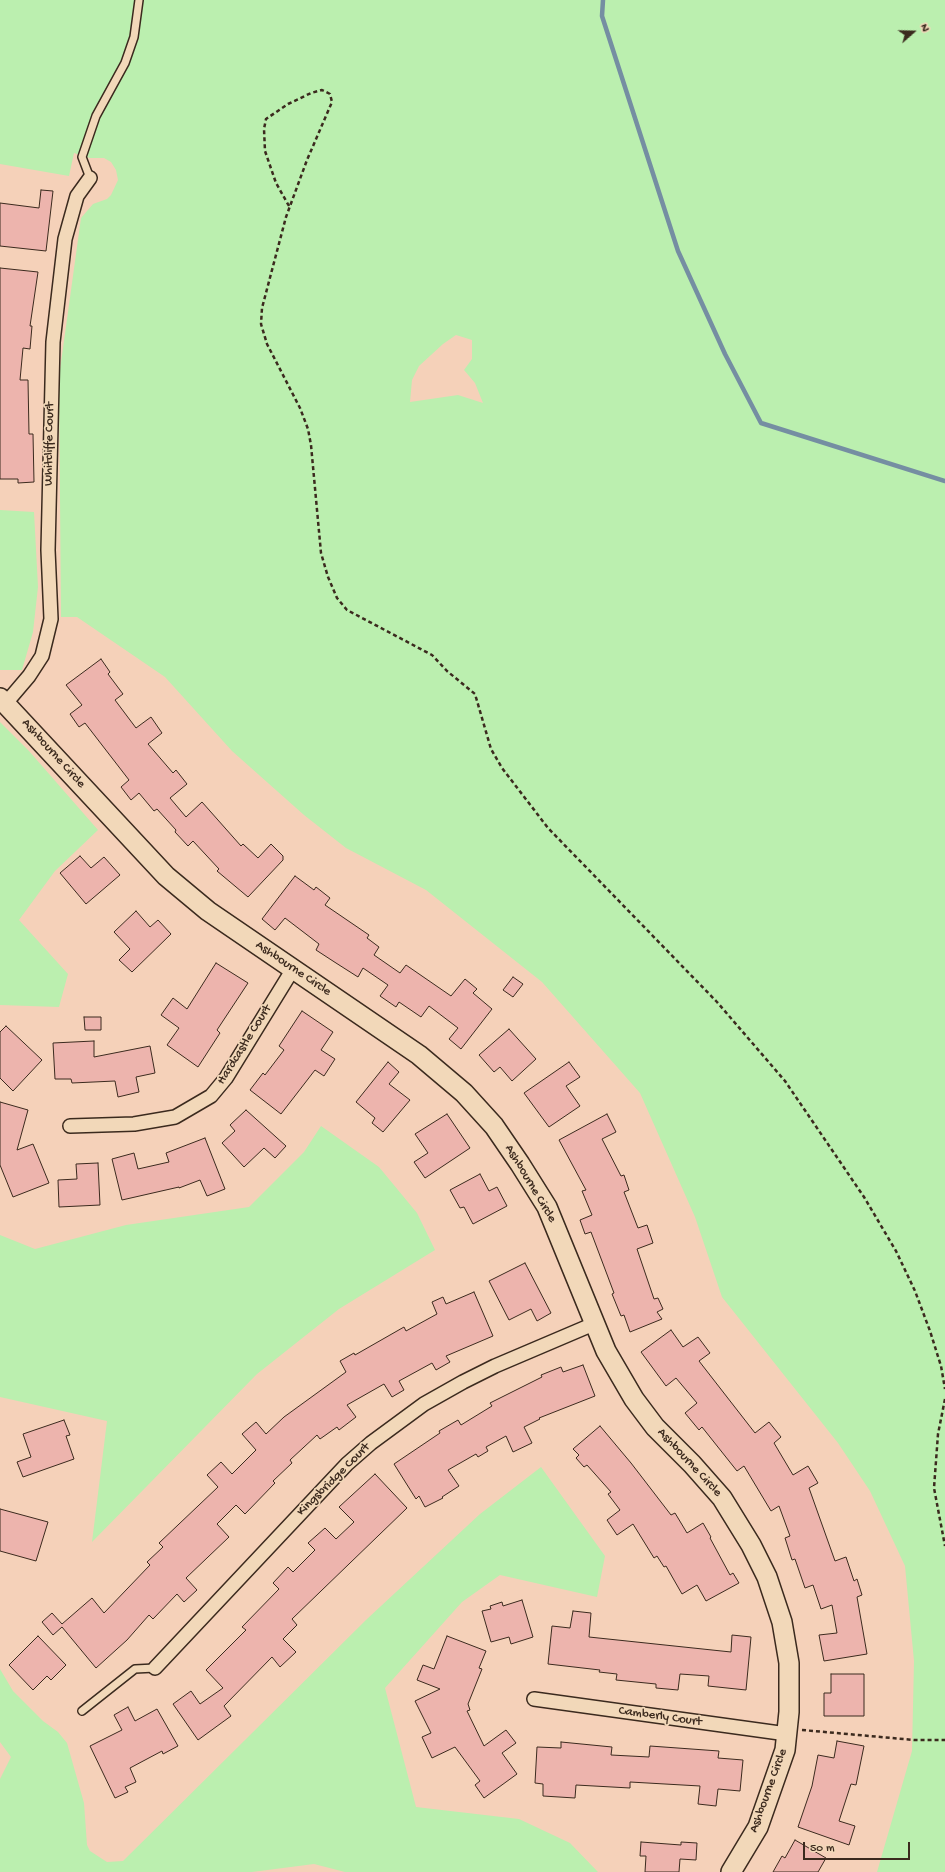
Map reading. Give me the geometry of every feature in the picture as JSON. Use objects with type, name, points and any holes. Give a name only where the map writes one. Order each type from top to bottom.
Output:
[{"type":"street","name":"Whitcliffe Court","points":[[3,700],[30,676],[42,656],[51,618],[48,550],[53,342],[65,239],[77,196],[90,178]]},
{"type":"street","name":"Ashbourne Circle","points":[[3,700],[129,838],[166,876],[208,911],[419,1055],[464,1093],[494,1126],[547,1207],[596,1323],[606,1351],[634,1398],[655,1427],[692,1464],[722,1498],[751,1545],[767,1577],[782,1622],[789,1663],[785,1750],[758,1827],[731,1872]]},
{"type":"street","name":"Hardcastle Court","points":[[70,1126],[134,1124],[175,1117],[211,1096],[226,1078],[293,969]]},
{"type":"street","name":"Kingsbridge Court","points":[[155,1668],[347,1464],[376,1438],[424,1404],[463,1382],[495,1366],[596,1323]]},
{"type":"street","name":"Camberly Court","points":[[534,1699],[787,1731]]},
{"type":"lane","points":[[90,178],[82,157],[96,116],[125,63],[134,36],[139,0]]},
{"type":"lane","points":[[82,1711],[135,1669],[155,1668]]},
{"type":"path","points":[[290,206],[276,183],[265,151],[264,129],[266,119],[288,104],[311,93],[322,90],[330,94],[332,102],[307,160],[290,206],[262,308],[261,324],[267,344],[300,408],[308,429],[312,445],[321,553],[328,577],[337,598],[346,610],[432,655],[447,671],[475,694],[491,749],[502,768],[548,828],[717,1002],[785,1081],[861,1191],[896,1251],[915,1291],[930,1331],[941,1366],[945,1389]]},
{"type":"path","points":[[945,1399],[938,1434],[934,1488],[945,1546]]},
{"type":"path","points":[[787,1731],[914,1740],[945,1740]]},
{"type":"green space","points":[[0,0],[945,0],[945,1872],[877,1872],[912,1751],[914,1661],[905,1566],[870,1491],[838,1443],[722,1297],[695,1217],[640,1093],[542,982],[426,890],[346,848],[304,815],[232,751],[165,677],[77,617],[61,617],[59,377],[81,218],[93,204],[107,199],[111,195],[118,180],[116,170],[111,162],[104,158],[90,158],[74,153],[69,176],[0,164]],"holes":[[[456,335],[472,340],[472,359],[464,370],[475,383],[483,403],[458,395],[410,402],[412,380],[419,366],[443,344]]]},
{"type":"green space","points":[[0,510],[34,512],[38,587],[33,632],[22,670],[0,670]]},
{"type":"green space","points":[[0,722],[29,751],[98,830],[55,871],[19,920],[68,974],[59,1007],[0,1005]]},
{"type":"green space","points":[[321,1126],[379,1167],[417,1213],[435,1250],[339,1309],[257,1374],[92,1542],[107,1421],[0,1397],[0,1235],[35,1249],[126,1225],[249,1207],[304,1152]]},
{"type":"green space","points":[[541,1467],[605,1556],[597,1597],[500,1575],[462,1602],[385,1688],[416,1807],[519,1819],[570,1843],[598,1872],[345,1872],[314,1864],[252,1872],[0,1872],[0,1779],[11,1757],[0,1742],[0,1669],[13,1691],[43,1721],[58,1732],[67,1743],[84,1803],[87,1845],[90,1851],[107,1862],[123,1861],[367,1619],[480,1514]]},
{"type":"building","points":[[41,190],[53,191],[46,251],[0,246],[0,203],[39,208]]},
{"type":"building","points":[[0,268],[38,272],[30,326],[32,326],[30,349],[23,348],[20,380],[28,380],[29,434],[33,434],[34,482],[18,483],[18,479],[0,479]]},
{"type":"building","points":[[101,659],[110,672],[108,674],[123,694],[115,700],[136,728],[151,717],[162,733],[148,744],[173,773],[176,770],[187,784],[170,798],[186,817],[202,802],[241,846],[243,844],[258,858],[271,844],[283,856],[283,860],[248,897],[217,871],[219,869],[193,841],[188,846],[157,809],[154,811],[139,793],[131,800],[121,787],[129,780],[85,723],[79,727],[70,714],[82,705],[66,685]]},
{"type":"building","points":[[80,856],[91,868],[104,857],[120,875],[86,904],[60,873]]},
{"type":"building","points":[[295,876],[314,890],[316,887],[330,898],[325,905],[369,935],[367,938],[379,947],[374,955],[400,973],[406,965],[451,996],[465,979],[477,989],[473,993],[492,1009],[461,1049],[449,1039],[458,1028],[429,1006],[421,1017],[399,1002],[396,1007],[380,996],[388,985],[363,968],[358,977],[336,963],[316,950],[319,944],[285,918],[275,930],[262,919]]},
{"type":"building","points":[[136,911],[150,927],[158,920],[171,934],[132,972],[119,960],[130,949],[114,932]]},
{"type":"building","points":[[216,963],[248,983],[217,1030],[220,1033],[198,1067],[167,1045],[179,1028],[161,1015],[173,998],[187,1009]]},
{"type":"building","points":[[513,977],[523,984],[513,997],[503,990]]},
{"type":"building","points":[[302,1011],[333,1032],[321,1050],[335,1059],[324,1076],[315,1070],[281,1114],[250,1090],[263,1073],[265,1075],[284,1050],[279,1046]]},
{"type":"building","points":[[84,1017],[101,1017],[101,1030],[85,1030]]},
{"type":"building","points":[[6,1026],[42,1060],[13,1091],[0,1078],[0,1032]]},
{"type":"building","points":[[509,1029],[536,1059],[512,1081],[500,1067],[494,1072],[479,1055]]},
{"type":"building","points":[[94,1041],[94,1057],[150,1046],[155,1073],[136,1077],[139,1092],[118,1097],[115,1081],[72,1083],[71,1079],[55,1079],[53,1043]]},
{"type":"building","points":[[388,1062],[399,1072],[389,1084],[410,1100],[383,1132],[372,1123],[375,1118],[356,1102]]},
{"type":"building","points":[[569,1062],[580,1077],[566,1086],[580,1106],[549,1127],[524,1093]]},
{"type":"building","points":[[0,1102],[28,1110],[17,1150],[33,1144],[49,1183],[13,1197],[0,1165]]},
{"type":"building","points":[[246,1110],[286,1146],[275,1158],[264,1148],[244,1167],[222,1143],[235,1131],[230,1125]]},
{"type":"building","points":[[447,1114],[470,1148],[425,1178],[414,1162],[428,1153],[415,1134]]},
{"type":"building","points":[[607,1114],[616,1132],[602,1139],[621,1176],[624,1175],[629,1190],[624,1192],[638,1228],[647,1225],[653,1243],[637,1249],[654,1299],[658,1298],[663,1309],[657,1312],[662,1319],[630,1332],[624,1315],[621,1316],[612,1294],[614,1293],[591,1232],[585,1234],[580,1220],[592,1215],[582,1191],[586,1190],[559,1140]]},
{"type":"building","points":[[205,1138],[225,1189],[207,1196],[200,1180],[179,1188],[122,1200],[112,1159],[134,1153],[138,1169],[169,1162],[166,1153]]},
{"type":"building","points":[[98,1163],[100,1205],[59,1207],[58,1180],[77,1179],[76,1164]]},
{"type":"building","points":[[480,1174],[489,1191],[497,1187],[507,1206],[473,1224],[464,1207],[460,1208],[450,1190]]},
{"type":"building","points":[[525,1263],[551,1313],[537,1321],[531,1309],[509,1320],[489,1281]]},
{"type":"building","points":[[474,1292],[493,1336],[446,1356],[450,1362],[436,1370],[432,1363],[399,1381],[404,1390],[392,1397],[384,1384],[347,1405],[356,1417],[339,1430],[337,1427],[320,1439],[317,1435],[290,1460],[292,1463],[273,1481],[275,1483],[245,1514],[236,1505],[217,1524],[229,1537],[186,1578],[197,1590],[184,1602],[177,1594],[153,1619],[149,1615],[127,1640],[96,1668],[62,1627],[53,1635],[42,1622],[52,1613],[62,1624],[92,1598],[104,1613],[150,1565],[147,1562],[163,1547],[159,1543],[218,1487],[207,1475],[221,1462],[232,1474],[256,1450],[242,1434],[256,1422],[266,1434],[284,1417],[346,1372],[340,1361],[354,1353],[355,1355],[404,1327],[406,1331],[437,1314],[432,1302],[443,1297],[446,1304]]},
{"type":"building","points":[[671,1330],[683,1347],[698,1337],[710,1353],[699,1361],[755,1433],[769,1422],[781,1437],[774,1443],[793,1475],[808,1466],[818,1483],[809,1488],[835,1561],[846,1557],[854,1581],[857,1579],[862,1595],[857,1597],[867,1654],[824,1661],[819,1635],[837,1633],[832,1605],[821,1609],[813,1585],[805,1588],[795,1559],[792,1560],[785,1538],[790,1536],[779,1506],[771,1511],[744,1466],[737,1471],[702,1427],[699,1430],[685,1413],[697,1403],[676,1378],[666,1386],[641,1352]]},
{"type":"building","points":[[583,1365],[595,1396],[539,1418],[540,1419],[524,1427],[532,1443],[513,1452],[506,1436],[486,1447],[488,1451],[478,1457],[476,1454],[448,1470],[459,1486],[442,1497],[443,1498],[425,1507],[419,1496],[416,1499],[394,1464],[440,1433],[439,1431],[458,1420],[461,1425],[492,1406],[490,1403],[542,1377],[541,1375],[561,1367],[563,1372]]},
{"type":"building","points":[[64,1420],[70,1435],[66,1436],[74,1459],[23,1477],[17,1462],[31,1457],[23,1434]]},
{"type":"building","points":[[600,1426],[671,1515],[675,1513],[687,1533],[703,1523],[730,1575],[733,1573],[739,1583],[706,1601],[697,1585],[682,1594],[666,1566],[664,1567],[657,1556],[654,1558],[633,1524],[617,1535],[607,1520],[620,1510],[608,1494],[611,1492],[587,1465],[584,1467],[576,1458],[579,1455],[573,1449]]},
{"type":"building","points":[[375,1474],[407,1508],[292,1619],[297,1625],[283,1639],[296,1652],[280,1667],[272,1657],[224,1706],[231,1716],[198,1740],[173,1704],[191,1691],[200,1704],[223,1688],[206,1670],[246,1630],[242,1627],[279,1589],[273,1583],[288,1567],[293,1572],[315,1550],[308,1543],[325,1528],[336,1539],[354,1522],[339,1507]]},
{"type":"building","points":[[0,1509],[48,1522],[36,1561],[0,1551]]},
{"type":"building","points":[[522,1600],[533,1637],[511,1644],[509,1637],[491,1642],[482,1611],[491,1609],[490,1606],[502,1602],[503,1606]]},
{"type":"building","points":[[573,1611],[591,1613],[589,1637],[731,1652],[732,1635],[751,1637],[746,1690],[708,1686],[709,1676],[680,1674],[678,1690],[656,1688],[656,1684],[616,1680],[617,1674],[599,1672],[600,1670],[548,1664],[552,1626],[570,1628]]},
{"type":"building","points":[[38,1636],[66,1665],[51,1680],[47,1676],[33,1690],[9,1665]]},
{"type":"building","points":[[447,1636],[486,1651],[479,1668],[482,1669],[468,1704],[470,1710],[467,1711],[484,1746],[506,1730],[516,1743],[502,1753],[517,1774],[484,1798],[475,1785],[480,1781],[455,1747],[432,1758],[422,1737],[431,1733],[415,1701],[440,1689],[417,1680],[423,1665],[434,1669]]},
{"type":"building","points":[[831,1674],[864,1674],[864,1716],[824,1716],[824,1693],[831,1693]]},
{"type":"building","points":[[128,1707],[135,1721],[157,1709],[178,1746],[163,1754],[162,1751],[130,1768],[136,1782],[125,1787],[128,1792],[115,1798],[90,1746],[122,1730],[114,1715]]},
{"type":"building","points":[[837,1741],[864,1746],[856,1785],[851,1784],[839,1821],[855,1826],[849,1845],[798,1827],[812,1786],[818,1755],[834,1758]]},
{"type":"building","points":[[561,1742],[612,1747],[611,1755],[649,1757],[650,1746],[719,1751],[718,1758],[743,1760],[740,1791],[718,1789],[716,1806],[698,1804],[700,1786],[630,1782],[630,1788],[576,1785],[575,1798],[543,1796],[543,1784],[535,1783],[537,1747],[561,1748]]},
{"type":"building","points":[[795,1840],[826,1858],[818,1872],[773,1872],[782,1856],[785,1858]]},
{"type":"building","points":[[641,1842],[681,1845],[681,1842],[697,1843],[696,1860],[680,1859],[679,1872],[645,1872],[646,1856],[640,1856]]},
{"type":"waterway","points":[[603,0],[602,16],[678,251],[725,354],[761,423],[945,481]]}]
